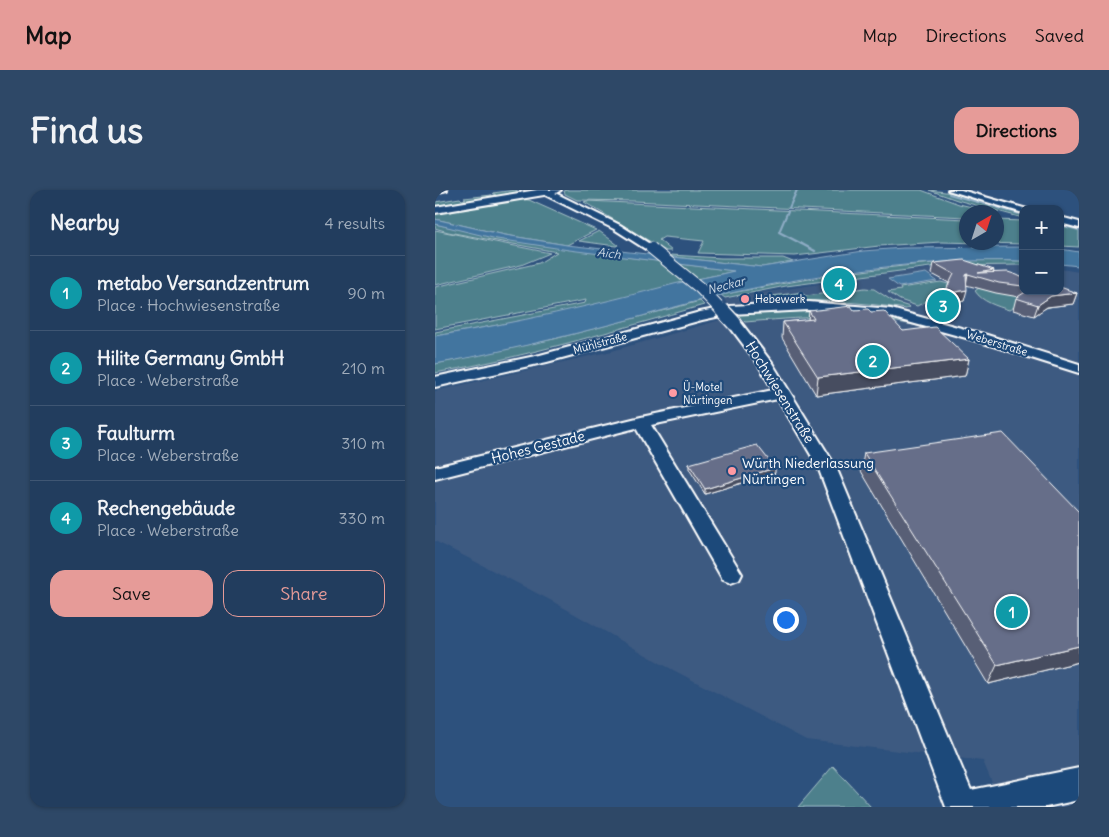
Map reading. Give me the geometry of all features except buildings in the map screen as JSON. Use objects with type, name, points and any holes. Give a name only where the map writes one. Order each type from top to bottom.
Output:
[{"type":"main road","points":[[435,209],[542,192]]},
{"type":"main road","points":[[435,209],[542,192]]},
{"type":"street","points":[[435,191],[443,190]]},
{"type":"street","points":[[564,190],[559,193],[565,200]]},
{"type":"street","points":[[952,190],[1019,209]]},
{"type":"street","name":"Hochwiesenstraße","points":[[542,192],[565,200],[617,227],[651,248],[695,283],[734,323],[765,362],[827,468],[962,807]]},
{"type":"street","name":"Hochwiesenstraße","points":[[542,192],[581,209]]},
{"type":"street","points":[[1064,215],[1079,217]]},
{"type":"street","points":[[1064,221],[1079,225]]},
{"type":"street","name":"Weberstraße","points":[[766,307],[809,306],[891,313],[982,338],[1079,369]]},
{"type":"street","name":"Mühlstraße","points":[[435,382],[542,359],[699,316],[731,310],[766,307]]},
{"type":"street","name":"Hohes Gestade","points":[[435,473],[641,422],[784,393]]},
{"type":"street","points":[[641,422],[731,574]]},
{"type":"street","points":[[962,807],[1021,797],[1079,784]]},
{"type":"shaded area","points":[[1019,266],[1019,295],[1064,295],[1064,270],[1079,272],[1079,807],[1002,807],[983,761],[806,740],[662,664],[552,601],[435,541],[435,391],[612,351],[734,316],[724,299],[869,276],[944,267]]},
{"type":"green space","points":[[515,190],[520,192],[435,206],[435,202],[496,195],[493,193]]},
{"type":"green space","points":[[921,190],[963,205],[959,205],[959,217],[577,200],[565,194],[564,191]]},
{"type":"green space","points":[[929,190],[953,193],[995,205],[975,205]]},
{"type":"green space","points":[[519,199],[529,200],[596,230],[567,245],[505,235],[435,219],[435,212]]},
{"type":"green space","points":[[584,202],[959,219],[959,242],[879,246],[795,256],[698,253],[704,241],[664,237],[659,240],[672,251],[666,251]]},
{"type":"green space","points":[[1004,208],[1019,212],[1019,217],[1004,213]]},
{"type":"green space","points":[[1004,220],[1019,221],[1019,244],[1004,244]]},
{"type":"green space","points":[[1064,223],[1079,227],[1079,247],[1064,246]]},
{"type":"green space","points":[[435,224],[547,246],[736,271],[610,302],[435,336],[435,332],[585,303],[586,300],[435,329],[435,287],[539,263],[557,252],[448,232],[435,228]]},
{"type":"green space","points":[[435,230],[550,253],[521,265],[435,285]]},
{"type":"green space","points":[[599,231],[618,245],[579,241]]},
{"type":"green space","points":[[671,255],[721,258],[783,258],[793,262],[762,267],[673,257]]},
{"type":"green space","points":[[1019,261],[1019,265],[938,266],[786,286],[725,298],[721,295],[853,272],[953,262]]},
{"type":"green space","points":[[994,276],[1019,277],[1019,295],[1035,295],[1062,304],[1042,309],[1018,305],[1009,310],[986,301],[975,291]]},
{"type":"green space","points":[[941,282],[966,289],[943,293],[917,306],[900,300],[888,292],[901,290],[900,288]]},
{"type":"green space","points":[[865,288],[874,289],[894,302],[910,307],[906,309],[831,301],[757,301],[763,297],[800,292],[806,296]]},
{"type":"green space","points":[[700,301],[704,305],[604,333],[537,351],[435,373],[435,364],[554,339]]},
{"type":"green space","points":[[802,307],[892,316],[949,331],[945,333],[883,320],[844,317],[745,322],[735,312]]},
{"type":"green space","points":[[833,766],[871,807],[798,807]]},
{"type":"water","points":[[435,219],[505,235],[567,245],[762,267],[863,251],[903,248],[959,248],[959,250],[1004,250],[1004,247],[1019,247],[1019,261],[947,262],[909,265],[796,280],[709,298],[593,329],[435,364],[435,336],[555,313],[734,271],[497,239],[435,224]]},
{"type":"water","points":[[1064,250],[1079,252],[1079,266],[1064,264]]},
{"type":"water","points":[[926,273],[937,281],[899,287],[888,279]]},
{"type":"waterway","points":[[789,208],[797,190]]},
{"type":"waterway","points":[[949,194],[1019,214]]},
{"type":"waterway","points":[[788,211],[779,232],[802,244]]},
{"type":"waterway","points":[[1064,226],[1079,230]]},
{"type":"waterway","points":[[800,243],[815,251]]},
{"type":"place","name":"Rechengebäude","points":[[839,284]]},
{"type":"place","name":"Hebewerk","points":[[745,299]]},
{"type":"place","name":"Faulturm","points":[[943,306]]},
{"type":"place","name":"Hilite Germany GmbH","points":[[873,361]]},
{"type":"place","name":"Ü-Motel Nürtingen","points":[[673,393]]},
{"type":"place","name":"Würth Niederlassung Nürtingen","points":[[732,471]]},
{"type":"place","name":"metabo Versandzentrum","points":[[1012,612]]},
{"type":"water label","name":"Aich","points":[[609,253]]},
{"type":"water label","name":"Neckar","points":[[726,285]]}]
